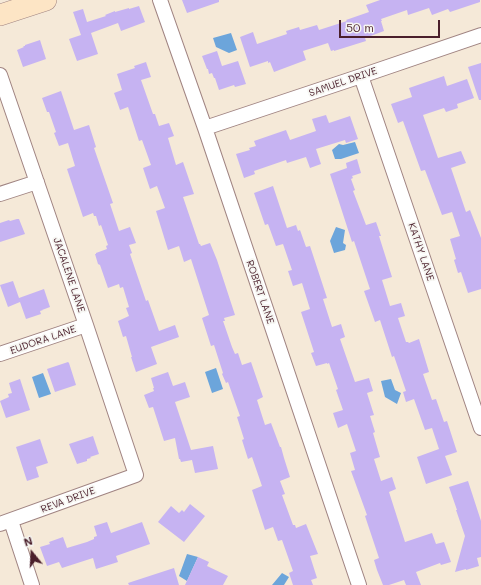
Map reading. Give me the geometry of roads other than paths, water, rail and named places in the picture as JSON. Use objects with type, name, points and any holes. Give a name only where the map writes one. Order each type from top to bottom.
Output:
[{"type":"street","points":[[0,15],[46,0]]},
{"type":"street","name":"ROBERT LANE","points":[[160,0],[205,128],[359,585]]},
{"type":"street","name":"SAMUEL DRIVE","points":[[205,128],[481,35]]},
{"type":"street","name":"JACALENE LANE","points":[[0,74],[136,475]]},
{"type":"street","name":"KATHY LANE","points":[[361,76],[481,428]]},
{"type":"street","points":[[0,194],[37,182]]},
{"type":"street","name":"EUDORA LANE","points":[[0,354],[86,325]]},
{"type":"street","name":"REVA DRIVE","points":[[5,522],[136,475]]},
{"type":"street","points":[[5,522],[32,585]]},
{"type":"water","points":[[231,33],[237,50],[229,53],[216,47],[213,38]]},
{"type":"water","points":[[355,142],[359,153],[341,159],[335,159],[332,150],[339,144],[343,145]]},
{"type":"water","points":[[336,227],[345,230],[343,243],[346,245],[345,250],[334,253],[330,241]]},
{"type":"water","points":[[216,368],[223,389],[212,393],[205,372]]},
{"type":"water","points":[[43,373],[51,394],[39,398],[32,377]]},
{"type":"water","points":[[391,379],[395,390],[401,393],[397,404],[385,397],[381,381]]},
{"type":"water","points":[[187,554],[198,557],[187,581],[179,576]]},
{"type":"water","points":[[282,573],[289,577],[284,585],[272,585]]}]
